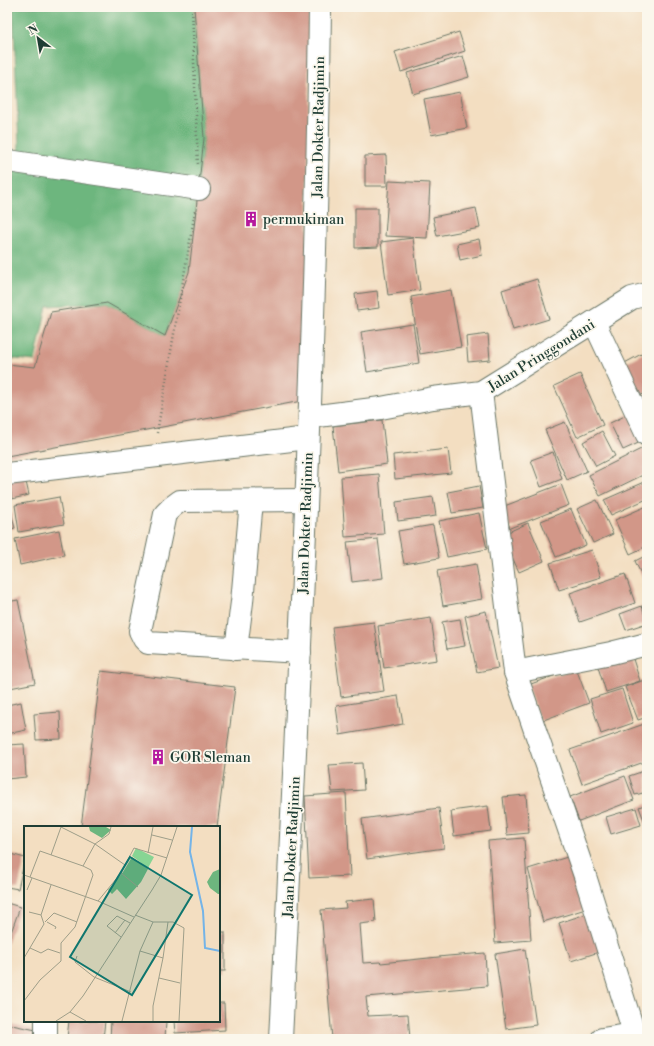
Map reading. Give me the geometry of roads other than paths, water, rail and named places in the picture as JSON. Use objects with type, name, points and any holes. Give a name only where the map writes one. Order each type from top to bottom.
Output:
[{"type":"street","name":"Jalan Dokter Radjimin","points":[[281,1039],[300,652],[309,428],[318,147],[320,7]]},
{"type":"street","points":[[7,157],[199,189]]},
{"type":"street","name":"Jalan Pringgondani","points":[[7,474],[153,456],[309,428],[380,408],[433,398],[481,392],[632,298],[647,294]]},
{"type":"street","points":[[594,322],[647,435]]},
{"type":"street","points":[[481,392],[515,672],[585,876],[635,1036],[602,1039]]},
{"type":"street","points":[[300,652],[148,643],[140,631],[165,514],[172,507],[180,501],[306,500]]},
{"type":"street","points":[[236,648],[242,602],[251,501]]},
{"type":"street","points":[[515,672],[611,653],[647,644]]},
{"type":"street","points":[[46,1022],[46,1039]]},
{"type":"place","name":"permukiman","points":[[251,219]]},
{"type":"place","name":"GOR Sleman","points":[[158,757]]}]
